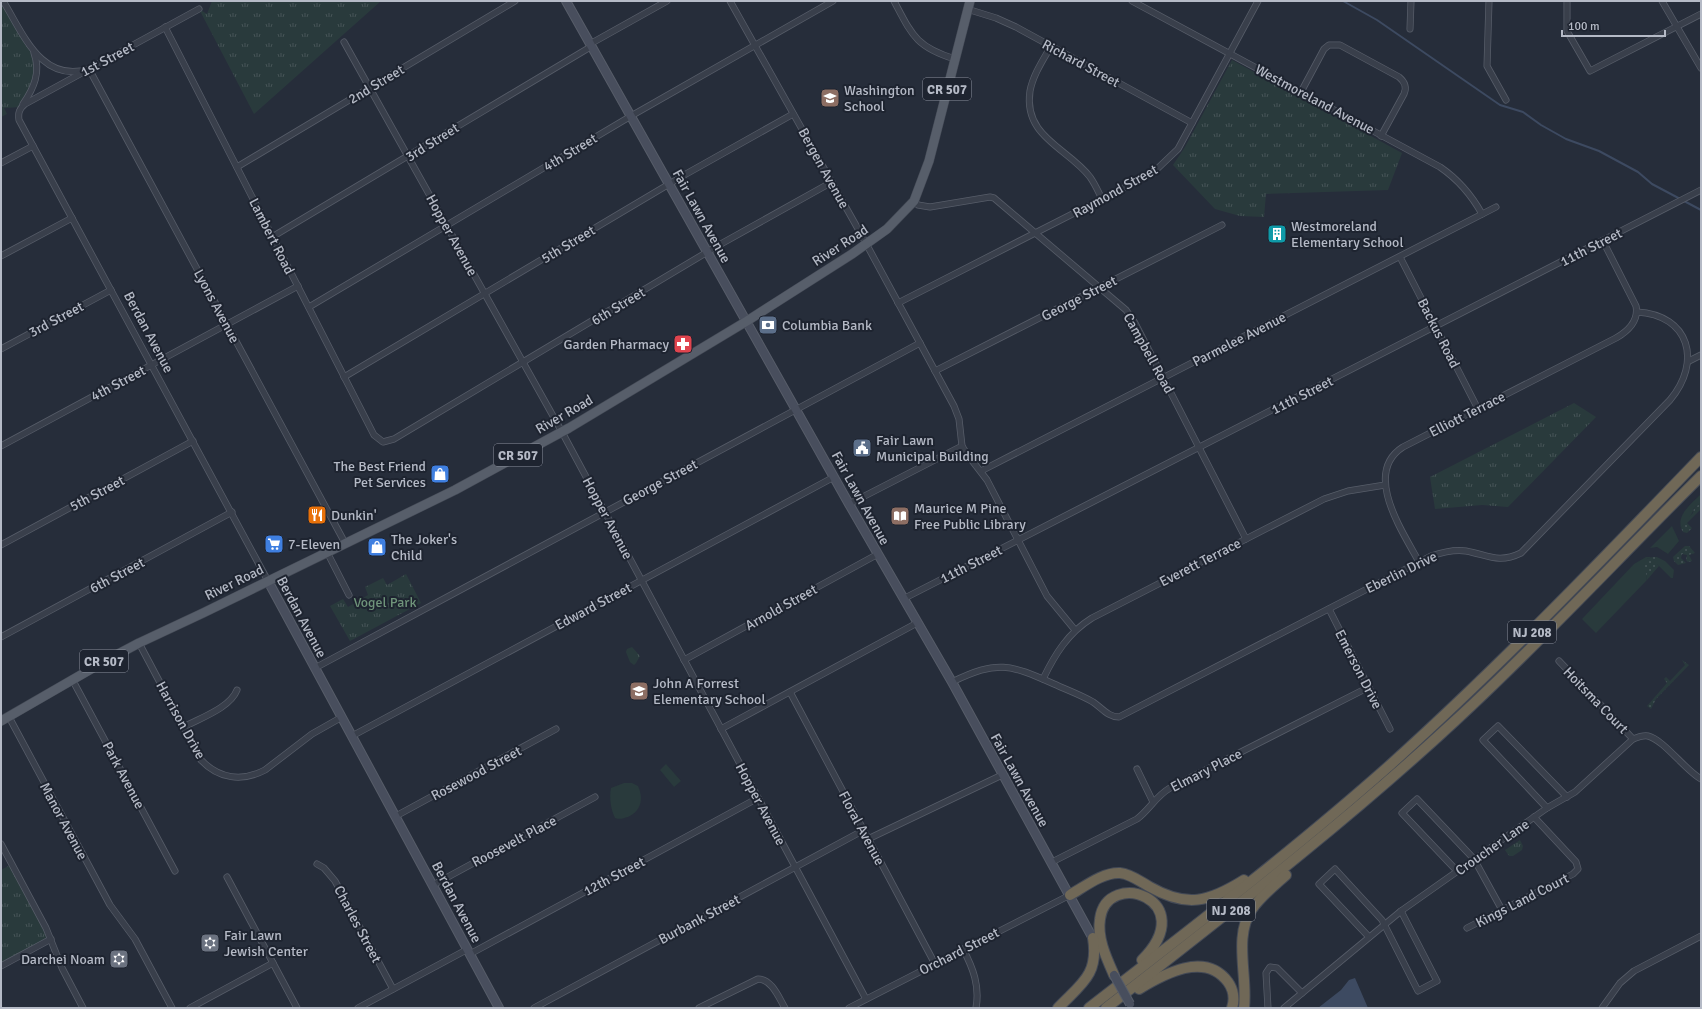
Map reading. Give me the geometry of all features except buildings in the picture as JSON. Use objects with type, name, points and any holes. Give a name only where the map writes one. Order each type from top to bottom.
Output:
[{"type":"highway","name":"NJ 208","points":[[1089,1008],[1298,843],[1389,766],[1488,674],[1559,604],[1701,457]]},
{"type":"highway","name":"NJ 208","points":[[1107,1008],[1280,872],[1355,810],[1456,720],[1542,639],[1701,476]]},
{"type":"highway","points":[[1244,1008],[1245,998],[1242,942],[1244,923],[1258,902],[1355,810]]},
{"type":"highway","points":[[1070,894],[1104,876],[1120,873],[1134,877],[1169,897],[1184,900],[1207,898],[1234,886],[1298,843]]},
{"type":"highway","points":[[1089,1008],[1142,960],[1154,947],[1158,940],[1162,924],[1158,908],[1153,902],[1140,894],[1125,893],[1119,895],[1106,904],[1102,911],[1100,918],[1100,936],[1105,954],[1114,975]]},
{"type":"highway","points":[[1058,1008],[1091,972],[1094,959],[1093,938]]},
{"type":"highway","points":[[1107,1008],[1166,973],[1183,968],[1194,967],[1212,970],[1225,978],[1234,997],[1232,1008]]},
{"type":"main road","name":"Fair Lawn Avenue","points":[[566,1],[849,504],[952,682],[1002,775],[1132,1007]]},
{"type":"main road","name":"River Road","points":[[5,719],[139,643],[428,504],[562,432],[747,322],[866,245],[892,225],[914,201],[926,171],[968,5]]},
{"type":"main road","name":"Berdan Avenue","points":[[268,581],[499,1008]]},
{"type":"street","points":[[4,1],[32,49],[44,62],[59,70],[74,72],[89,69]]},
{"type":"street","name":"2nd Street","points":[[237,167],[515,1]]},
{"type":"street","name":"3rd Street","points":[[272,237],[591,45],[667,1]]},
{"type":"street","name":"Bergen Avenue","points":[[730,1],[936,371],[957,412],[962,446]]},
{"type":"street","name":"4th Street","points":[[308,307],[630,116],[833,1]]},
{"type":"street","points":[[894,1],[911,32],[918,41],[932,51],[955,59]]},
{"type":"street","name":"Westmoreland Avenue","points":[[1132,1],[1440,167],[1457,179],[1471,194],[1482,214]]},
{"type":"street","name":"Raymond Street","points":[[898,303],[1102,199],[1149,174],[1166,162],[1178,149],[1258,1]]},
{"type":"street","points":[[1410,29],[1411,1]]},
{"type":"street","points":[[1489,1],[1487,66],[1506,100]]},
{"type":"street","points":[[1567,1],[1567,31],[1590,71],[1701,14]]},
{"type":"street","points":[[1662,1],[1701,68]]},
{"type":"street","name":"Richard Street","points":[[968,5],[1006,22],[1192,123]]},
{"type":"street","name":"1st Street","points":[[20,109],[89,69],[199,10]]},
{"type":"street","name":"Lambert Road","points":[[165,27],[374,435],[383,442]]},
{"type":"street","name":"Hopper Avenue","points":[[344,42],[562,432],[866,999]]},
{"type":"street","points":[[1300,92],[1324,50],[1329,45],[1340,45],[1399,77],[1405,84],[1406,89],[1381,136]]},
{"type":"street","points":[[1051,46],[1037,72],[1030,91],[1030,100],[1034,119],[1042,134],[1090,177],[1102,199]]},
{"type":"street","points":[[20,109],[32,90],[37,73],[37,65],[32,49]]},
{"type":"street","name":"Lyons Avenue","points":[[89,69],[345,543]]},
{"type":"street","name":"Berdan Avenue","points":[[20,109],[19,120],[268,581]]},
{"type":"street","name":"5th Street","points":[[344,377],[669,184],[793,114]]},
{"type":"street","points":[[1,163],[33,146]]},
{"type":"street","name":"6th Street","points":[[383,442],[394,439],[707,253],[832,182]]},
{"type":"street","name":"11th Street","points":[[903,599],[1701,190]]},
{"type":"street","name":"Campbell Road","points":[[914,201],[918,205],[930,207],[990,197],[994,198],[1100,287],[1131,316],[1246,539]]},
{"type":"street","name":"Parmelee Avenue","points":[[981,472],[1496,207]]},
{"type":"street","points":[[1,256],[72,218]]},
{"type":"street","name":"George Street","points":[[936,371],[1222,225]]},
{"type":"street","points":[[1603,241],[1633,300],[1637,312]]},
{"type":"street","name":"Backus Road","points":[[1400,257],[1478,409]]},
{"type":"street","name":"4th Street","points":[[1,446],[298,286]]},
{"type":"street","name":"3rd Street","points":[[1,349],[111,290]]},
{"type":"street","name":"Eberlin Drive","points":[[1043,679],[1093,702],[1106,713],[1114,717],[1119,717],[1431,556],[1447,551],[1465,551],[1496,559],[1505,559],[1522,553],[1677,393],[1685,378],[1689,361],[1689,352],[1684,338],[1674,324],[1652,314],[1637,312]]},
{"type":"street","name":"Elliott Terrace","points":[[1419,562],[1393,510],[1385,485],[1386,469],[1396,451],[1622,334],[1632,325],[1637,312]]},
{"type":"street","name":"George Street","points":[[315,668],[920,343]]},
{"type":"street","points":[[1689,361],[1701,355]]},
{"type":"street","name":"5th Street","points":[[1,545],[193,441]]},
{"type":"street","points":[[849,504],[962,446],[987,480],[1047,596],[1075,630]]},
{"type":"street","name":"Edward Street","points":[[352,736],[834,477]]},
{"type":"street","name":"Everett Terrace","points":[[1043,679],[1061,646],[1075,630],[1101,613],[1324,499],[1348,491],[1385,485]]},
{"type":"street","name":"6th Street","points":[[1,637],[232,512]]},
{"type":"street","points":[[327,552],[349,595]]},
{"type":"street","name":"Arnold Street","points":[[684,660],[878,554]]},
{"type":"street","name":"Emerson Drive","points":[[1329,609],[1390,729]]},
{"type":"street","points":[[721,729],[917,623]]},
{"type":"street","name":"Harrison Drive","points":[[139,643],[197,752],[208,766],[223,775],[242,778],[250,777],[265,770],[312,734],[342,717]]},
{"type":"street","name":"Hoitsma Court","points":[[1559,661],[1633,739]]},
{"type":"street","points":[[952,682],[974,671],[995,667],[1014,668],[1043,679]]},
{"type":"street","name":"Park Avenue","points":[[72,680],[175,871]]},
{"type":"street","name":"Elmary Place","points":[[1052,862],[1137,819],[1158,796],[1170,788],[1369,687]]},
{"type":"street","points":[[184,727],[226,705],[235,696],[237,690]]},
{"type":"street","name":"Floral Avenue","points":[[790,692],[935,964]]},
{"type":"street","name":"Manor Avenue","points":[[5,719],[110,906],[135,939],[172,1008]]},
{"type":"street","points":[[1547,808],[1483,740],[1498,726],[1566,797]]},
{"type":"street","name":"Rosewood Street","points":[[396,816],[556,729]]},
{"type":"street","points":[[1633,739],[1645,736],[1656,739],[1691,774],[1701,779]]},
{"type":"street","name":"Croucher Lane","points":[[1284,1008],[1401,911],[1547,808],[1582,786],[1633,739]]},
{"type":"street","points":[[1137,769],[1153,802]]},
{"type":"street","points":[[868,839],[1002,775]]},
{"type":"street","name":"Roosevelt Place","points":[[433,885],[595,797]]},
{"type":"street","name":"12th Street","points":[[358,1008],[469,952],[758,798]]},
{"type":"street","points":[[1457,871],[1402,813],[1417,799],[1474,859],[1502,910]]},
{"type":"street","name":"Kings Land Court","points":[[1467,928],[1573,874],[1578,869],[1576,862],[1534,817]]},
{"type":"street","name":"Burbank Street","points":[[534,1008],[864,830]]},
{"type":"street","points":[[1,844],[51,939],[62,968],[83,1008]]},
{"type":"street","name":"Charles Street","points":[[317,864],[330,874],[336,881],[393,989]]},
{"type":"street","points":[[1369,937],[1319,884],[1335,870],[1384,924],[1418,991],[1437,981],[1401,911]]},
{"type":"street","points":[[227,877],[297,1008]]},
{"type":"street","name":"Orchard Street","points":[[849,1008],[1070,894]]},
{"type":"street","points":[[1602,1008],[1620,983],[1634,971],[1700,938]]},
{"type":"street","points":[[1,966],[51,939]]},
{"type":"street","points":[[963,950],[970,964],[976,982],[978,992],[976,1008]]},
{"type":"street","points":[[190,1008],[273,963]]},
{"type":"street","points":[[1268,1008],[1266,973],[1270,967],[1277,968],[1302,993]]},
{"type":"street","points":[[699,1008],[754,980],[762,979],[769,983],[786,1008]]},
{"type":"green space","points":[[1,1],[32,49],[37,73],[21,107],[4,108],[7,114],[1,117]]},
{"type":"green space","points":[[212,1],[381,1],[254,114],[199,9],[207,14]]},
{"type":"green space","points":[[1232,60],[1402,153],[1388,190],[1266,194],[1264,217],[1240,216],[1215,209],[1173,165],[1185,147]]},
{"type":"green space","points":[[1574,403],[1596,417],[1508,507],[1482,505],[1435,509],[1430,477]]},
{"type":"green space","points":[[1701,494],[1701,503],[1694,508],[1691,516],[1681,528],[1680,523],[1683,513]]},
{"type":"green space","points":[[1701,503],[1701,509],[1687,523],[1692,528],[1687,533],[1683,532],[1681,528],[1693,513],[1694,508]]},
{"type":"green space","points":[[1672,526],[1679,541],[1668,554],[1657,547],[1650,548]]},
{"type":"green space","points":[[1685,546],[1689,546],[1695,553],[1689,555],[1692,561],[1688,562],[1686,560],[1687,555],[1682,554],[1681,558],[1686,563],[1678,565],[1674,561],[1673,557]]},
{"type":"green space","points":[[1646,557],[1653,557],[1647,559],[1646,562],[1646,581],[1596,633],[1582,619],[1634,564]]},
{"type":"green space","points":[[1657,557],[1665,561],[1674,570],[1673,578],[1671,578],[1657,564]]},
{"type":"green space","points":[[1657,557],[1657,564],[1659,566],[1646,581],[1647,577],[1643,563],[1647,559]]},
{"type":"green space","name":"Vogel Park","points":[[406,574],[421,603],[350,641],[330,606],[343,599],[348,607],[368,595],[365,587],[383,578],[387,585]]},
{"type":"green space","points":[[632,647],[640,656],[634,665],[630,662],[626,652],[627,649]]},
{"type":"green space","points":[[1682,660],[1689,665],[1656,699],[1651,709],[1647,706],[1667,683],[1664,679],[1666,677],[1670,681],[1685,665]]},
{"type":"green space","points":[[666,764],[681,781],[674,787],[660,770]]},
{"type":"green space","points":[[624,783],[632,783],[638,786],[641,800],[636,811],[628,817],[617,819],[615,818],[611,808],[611,788]]},
{"type":"green space","points":[[1520,840],[1523,846],[1522,850],[1513,856],[1509,856],[1505,850]]},
{"type":"green space","points":[[12,864],[51,939],[1,966],[1,870]]},
{"type":"water","points":[[1355,978],[1368,1008],[1318,1008],[1341,990],[1349,980]]},
{"type":"waterway","points":[[1343,1],[1377,20],[1500,105],[1523,112],[1541,125],[1566,139],[1599,151],[1638,172],[1652,184],[1701,210]]},
{"type":"place","name":"Washington School","points":[[830,98]]},
{"type":"place","name":"Westmoreland Elementary School","points":[[1277,234]]},
{"type":"place","name":"Columbia Bank","points":[[768,325]]},
{"type":"place","name":"Garden Pharmacy","points":[[683,344]]},
{"type":"place","name":"Fair Lawn Municipal Building","points":[[862,448]]},
{"type":"place","name":"The Best Friend Pet Services","points":[[440,474]]},
{"type":"place","name":"Dunkin'","points":[[317,515]]},
{"type":"place","name":"Maurice M Pine Free Public Library","points":[[900,516]]},
{"type":"place","name":"7-Eleven","points":[[274,544]]},
{"type":"place","name":"The Joker's Child","points":[[377,547]]},
{"type":"place","name":"John A Forrest Elementary School","points":[[639,691]]},
{"type":"place","name":"Fair Lawn Jewish Center","points":[[210,943]]},
{"type":"place","name":"Darchei Noam","points":[[119,959]]}]
